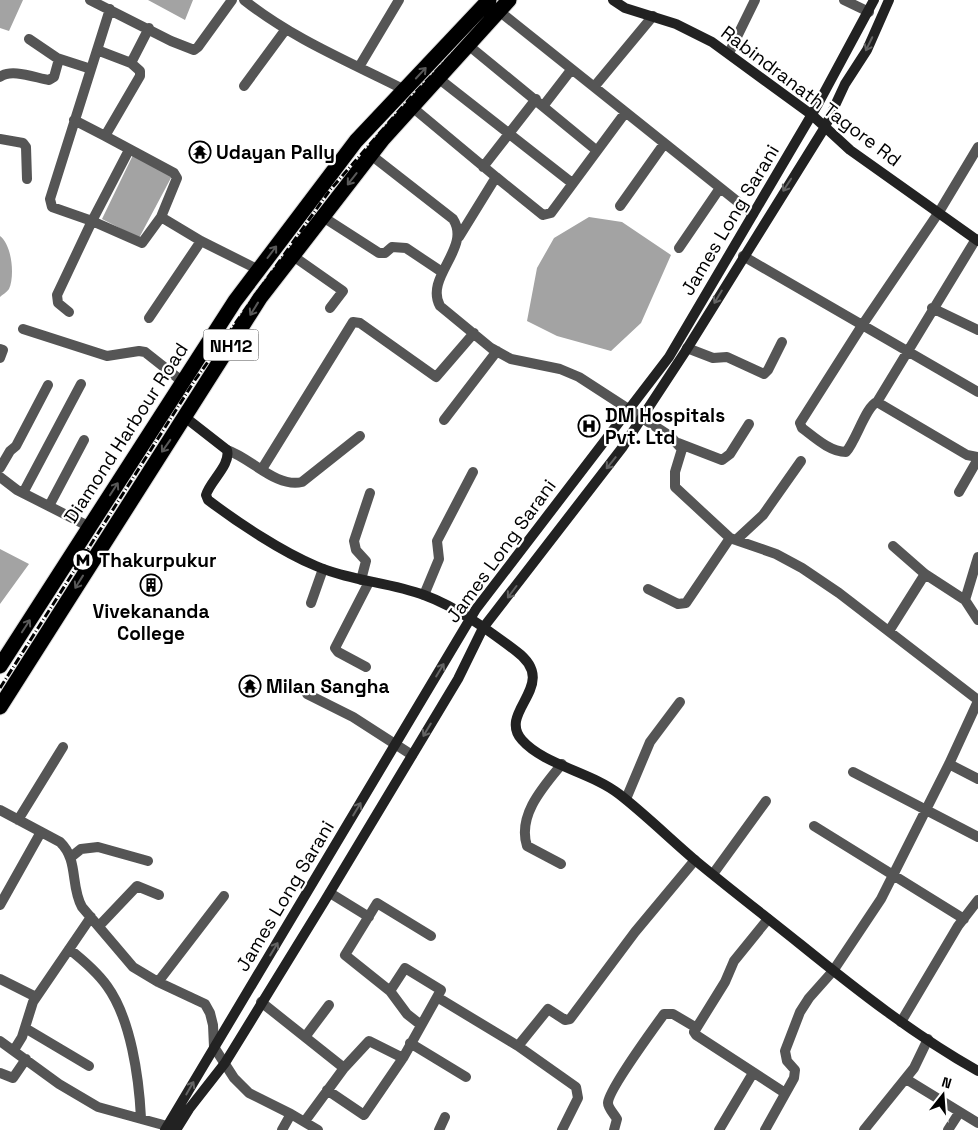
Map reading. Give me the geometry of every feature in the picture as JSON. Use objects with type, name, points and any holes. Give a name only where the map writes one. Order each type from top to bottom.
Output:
[{"type":"highway","name":"NH12","points":[[0,706],[151,468],[186,418],[260,298],[385,136],[468,45],[496,3]]},
{"type":"highway","name":"Diamond Harbour Road","points":[[0,666],[235,301],[356,141],[405,90],[496,3]]},
{"type":"highway","points":[[372,124],[385,136]]},
{"type":"highway","points":[[135,457],[151,468]]},
{"type":"main road","name":"Rabindranath Tagore Rd","points":[[613,0],[630,10],[653,16],[694,32],[729,53],[812,115],[850,150],[977,240]]},
{"type":"main road","name":"James Long Sarani","points":[[169,1129],[214,1048],[470,619],[669,357],[812,115],[874,0]]},
{"type":"main road","points":[[169,1129],[225,1063],[330,893],[458,679],[483,628],[622,448],[687,348],[825,126],[845,84],[867,50],[889,0]]},
{"type":"main road","points":[[754,214],[764,222]]},
{"type":"main road","points":[[186,418],[227,450],[228,454],[225,462],[208,489],[206,495],[208,500],[298,558],[323,569],[424,595],[470,619],[524,657],[531,665],[534,674],[532,684],[516,722],[516,733],[530,748],[598,780],[626,799],[695,860],[833,971],[901,1022],[978,1071]]},
{"type":"street","points":[[96,1],[171,41],[194,50],[198,48],[232,0]]},
{"type":"street","points":[[244,0],[286,30],[329,54],[405,90]]},
{"type":"street","points":[[359,67],[399,0]]},
{"type":"street","points":[[729,53],[755,0]]},
{"type":"street","points":[[844,0],[869,12]]},
{"type":"street","points":[[496,3],[571,70],[754,214]]},
{"type":"street","points":[[74,120],[174,173],[178,178],[162,217],[142,243],[92,221],[56,208],[50,203],[74,120],[110,10]]},
{"type":"street","points":[[594,87],[653,16]]},
{"type":"street","points":[[131,63],[149,28]]},
{"type":"street","points":[[244,86],[286,30]]},
{"type":"street","points":[[29,39],[60,60],[91,69]]},
{"type":"street","points":[[468,45],[540,102],[596,150]]},
{"type":"street","points":[[97,50],[131,63],[140,71],[140,76],[105,136]]},
{"type":"street","points":[[0,77],[5,73],[12,73],[52,79],[60,60]]},
{"type":"street","points":[[483,166],[510,133],[571,70]]},
{"type":"street","points":[[438,78],[572,183]]},
{"type":"street","points":[[412,107],[543,215],[551,213],[624,113]]},
{"type":"street","points":[[0,139],[23,143],[26,147],[28,179]]},
{"type":"street","points":[[620,206],[664,144]]},
{"type":"street","points":[[977,240],[932,308],[877,402],[873,403],[852,445],[846,452],[838,452],[831,449],[802,428],[802,419],[863,324],[939,212],[978,147]]},
{"type":"street","points":[[69,312],[58,303],[57,295],[92,221],[129,150]]},
{"type":"street","points":[[371,154],[453,220],[458,227],[458,238]]},
{"type":"street","points":[[496,177],[458,238],[442,272],[436,300],[440,306],[496,351],[511,359],[560,369],[579,377],[678,443],[722,460],[730,454],[749,424]]},
{"type":"street","points":[[679,248],[720,188]]},
{"type":"street","points":[[162,217],[201,241],[259,270]]},
{"type":"street","points":[[323,217],[378,253],[385,253],[392,246],[401,246],[442,272]]},
{"type":"street","points":[[149,318],[201,241]]},
{"type":"street","points":[[293,256],[343,290],[330,308]]},
{"type":"street","points":[[743,256],[907,349],[978,392]]},
{"type":"street","points":[[932,308],[978,330]]},
{"type":"street","points":[[262,469],[353,322],[360,323],[436,377],[474,333]]},
{"type":"street","points":[[23,329],[107,356],[139,351],[145,352],[183,382]]},
{"type":"street","points":[[687,348],[713,358],[727,357],[764,374],[768,370],[782,342]]},
{"type":"street","points":[[0,349],[3,350],[0,358]]},
{"type":"street","points":[[444,420],[496,351]]},
{"type":"street","points":[[23,493],[81,384]]},
{"type":"street","points":[[0,468],[10,451],[16,446],[48,385]]},
{"type":"street","points":[[877,402],[967,455],[978,458],[959,492]]},
{"type":"street","points":[[227,450],[244,456],[284,482],[292,484],[302,482],[360,436]]},
{"type":"street","points":[[49,506],[84,440]]},
{"type":"street","points":[[678,443],[682,449],[675,472],[675,487],[733,539],[776,554],[802,568],[839,593],[978,700],[949,764],[881,899],[833,971],[809,998],[795,1024],[785,1051],[787,1061],[795,1074],[765,1130]]},
{"type":"street","points":[[0,445],[10,451]]},
{"type":"street","points":[[648,589],[678,604],[686,603],[733,539],[768,509],[801,461]]},
{"type":"street","points":[[424,595],[439,559],[437,541],[473,472]]},
{"type":"street","points":[[0,478],[23,493],[90,527]]},
{"type":"street","points":[[366,667],[334,648],[365,581],[366,561],[356,550],[354,541],[370,493]]},
{"type":"street","points":[[893,546],[925,574],[965,600],[978,620]]},
{"type":"street","points":[[965,600],[978,557]]},
{"type":"street","points":[[310,603],[323,569]]},
{"type":"street","points":[[888,631],[925,574]]},
{"type":"street","points":[[307,694],[354,717],[412,755]]},
{"type":"street","points":[[626,799],[650,742],[680,702]]},
{"type":"street","points":[[18,820],[63,747]]},
{"type":"street","points":[[561,864],[526,846],[523,836],[525,824],[536,798],[562,764]]},
{"type":"street","points":[[949,764],[978,779]]},
{"type":"street","points":[[853,772],[978,837]]},
{"type":"street","points":[[713,874],[766,801]]},
{"type":"street","points":[[0,810],[60,842],[71,857],[76,897],[133,967],[158,982],[205,1004],[213,1025],[214,1048],[234,1078],[249,1093],[318,1130]]},
{"type":"street","points":[[814,826],[964,918]]},
{"type":"street","points":[[0,905],[41,832]]},
{"type":"street","points":[[71,857],[81,849],[98,847],[148,861]]},
{"type":"street","points":[[518,1046],[548,1009],[565,1020],[570,1019],[635,932],[695,860]]},
{"type":"street","points":[[99,926],[137,886],[159,895]]},
{"type":"street","points":[[330,893],[369,917]]},
{"type":"street","points":[[158,982],[224,896]]},
{"type":"street","points":[[901,1022],[964,918],[978,900]]},
{"type":"street","points":[[421,1025],[407,1014],[390,991],[345,955],[377,903],[431,936]]},
{"type":"street","points":[[14,1050],[25,1028],[29,1010],[36,997],[91,917]]},
{"type":"street","points":[[768,919],[734,961],[721,989],[695,1027],[696,1036],[786,1093]]},
{"type":"street","points":[[69,949],[98,975],[118,1003],[138,1073],[141,1118]]},
{"type":"street","points":[[327,1090],[364,1114],[403,1058],[441,990],[405,968],[390,991]]},
{"type":"street","points":[[0,979],[36,997]]},
{"type":"street","points":[[437,997],[518,1046],[576,1087],[578,1098],[562,1130]]},
{"type":"street","points":[[262,1002],[344,1068]]},
{"type":"street","points":[[305,1037],[329,1005]]},
{"type":"street","points":[[614,1130],[617,1119],[609,1108],[609,1099],[632,1060],[664,1014],[673,1014],[695,1027]]},
{"type":"street","points":[[25,1028],[89,1066]]},
{"type":"street","points":[[864,1130],[906,1079],[922,1054],[928,1039]]},
{"type":"street","points":[[0,1041],[59,1084],[98,1106],[141,1118],[169,1129]]},
{"type":"street","points":[[304,1121],[344,1068],[369,1041],[403,1058]]},
{"type":"street","points":[[410,1043],[466,1077]]},
{"type":"street","points":[[0,1073],[13,1078],[26,1059]]},
{"type":"street","points":[[719,1130],[753,1073]]},
{"type":"street","points":[[906,1079],[978,1123]]},
{"type":"street","points":[[948,1130],[959,1113]]},
{"type":"street","points":[[282,1130],[291,1114]]},
{"type":"street","points":[[439,1130],[444,1117]]},
{"type":"shaded area","points":[[0,0],[23,0],[9,31],[0,28]]},
{"type":"shaded area","points":[[148,0],[193,0],[185,20]]},
{"type":"shaded area","points":[[133,155],[172,176],[139,238],[102,219]]},
{"type":"shaded area","points":[[589,217],[622,222],[671,255],[641,323],[611,351],[557,336],[527,321],[537,268],[554,238]]},
{"type":"shaded area","points":[[0,236],[10,253],[12,276],[9,289],[0,297]]},
{"type":"shaded area","points":[[0,549],[29,564],[0,604]]},
{"type":"railway","points":[[0,688],[195,380],[330,190],[411,97],[504,0]]},
{"type":"place","name":"Udayan Pally","points":[[200,152]]},
{"type":"place","name":"DM Hospitals Pvt. Ltd","points":[[589,426]]},
{"type":"place","name":"Thakurpukur","points":[[83,560]]},
{"type":"place","name":"Vivekananda College","points":[[151,585]]},
{"type":"place","name":"Milan Sangha","points":[[250,686]]}]
